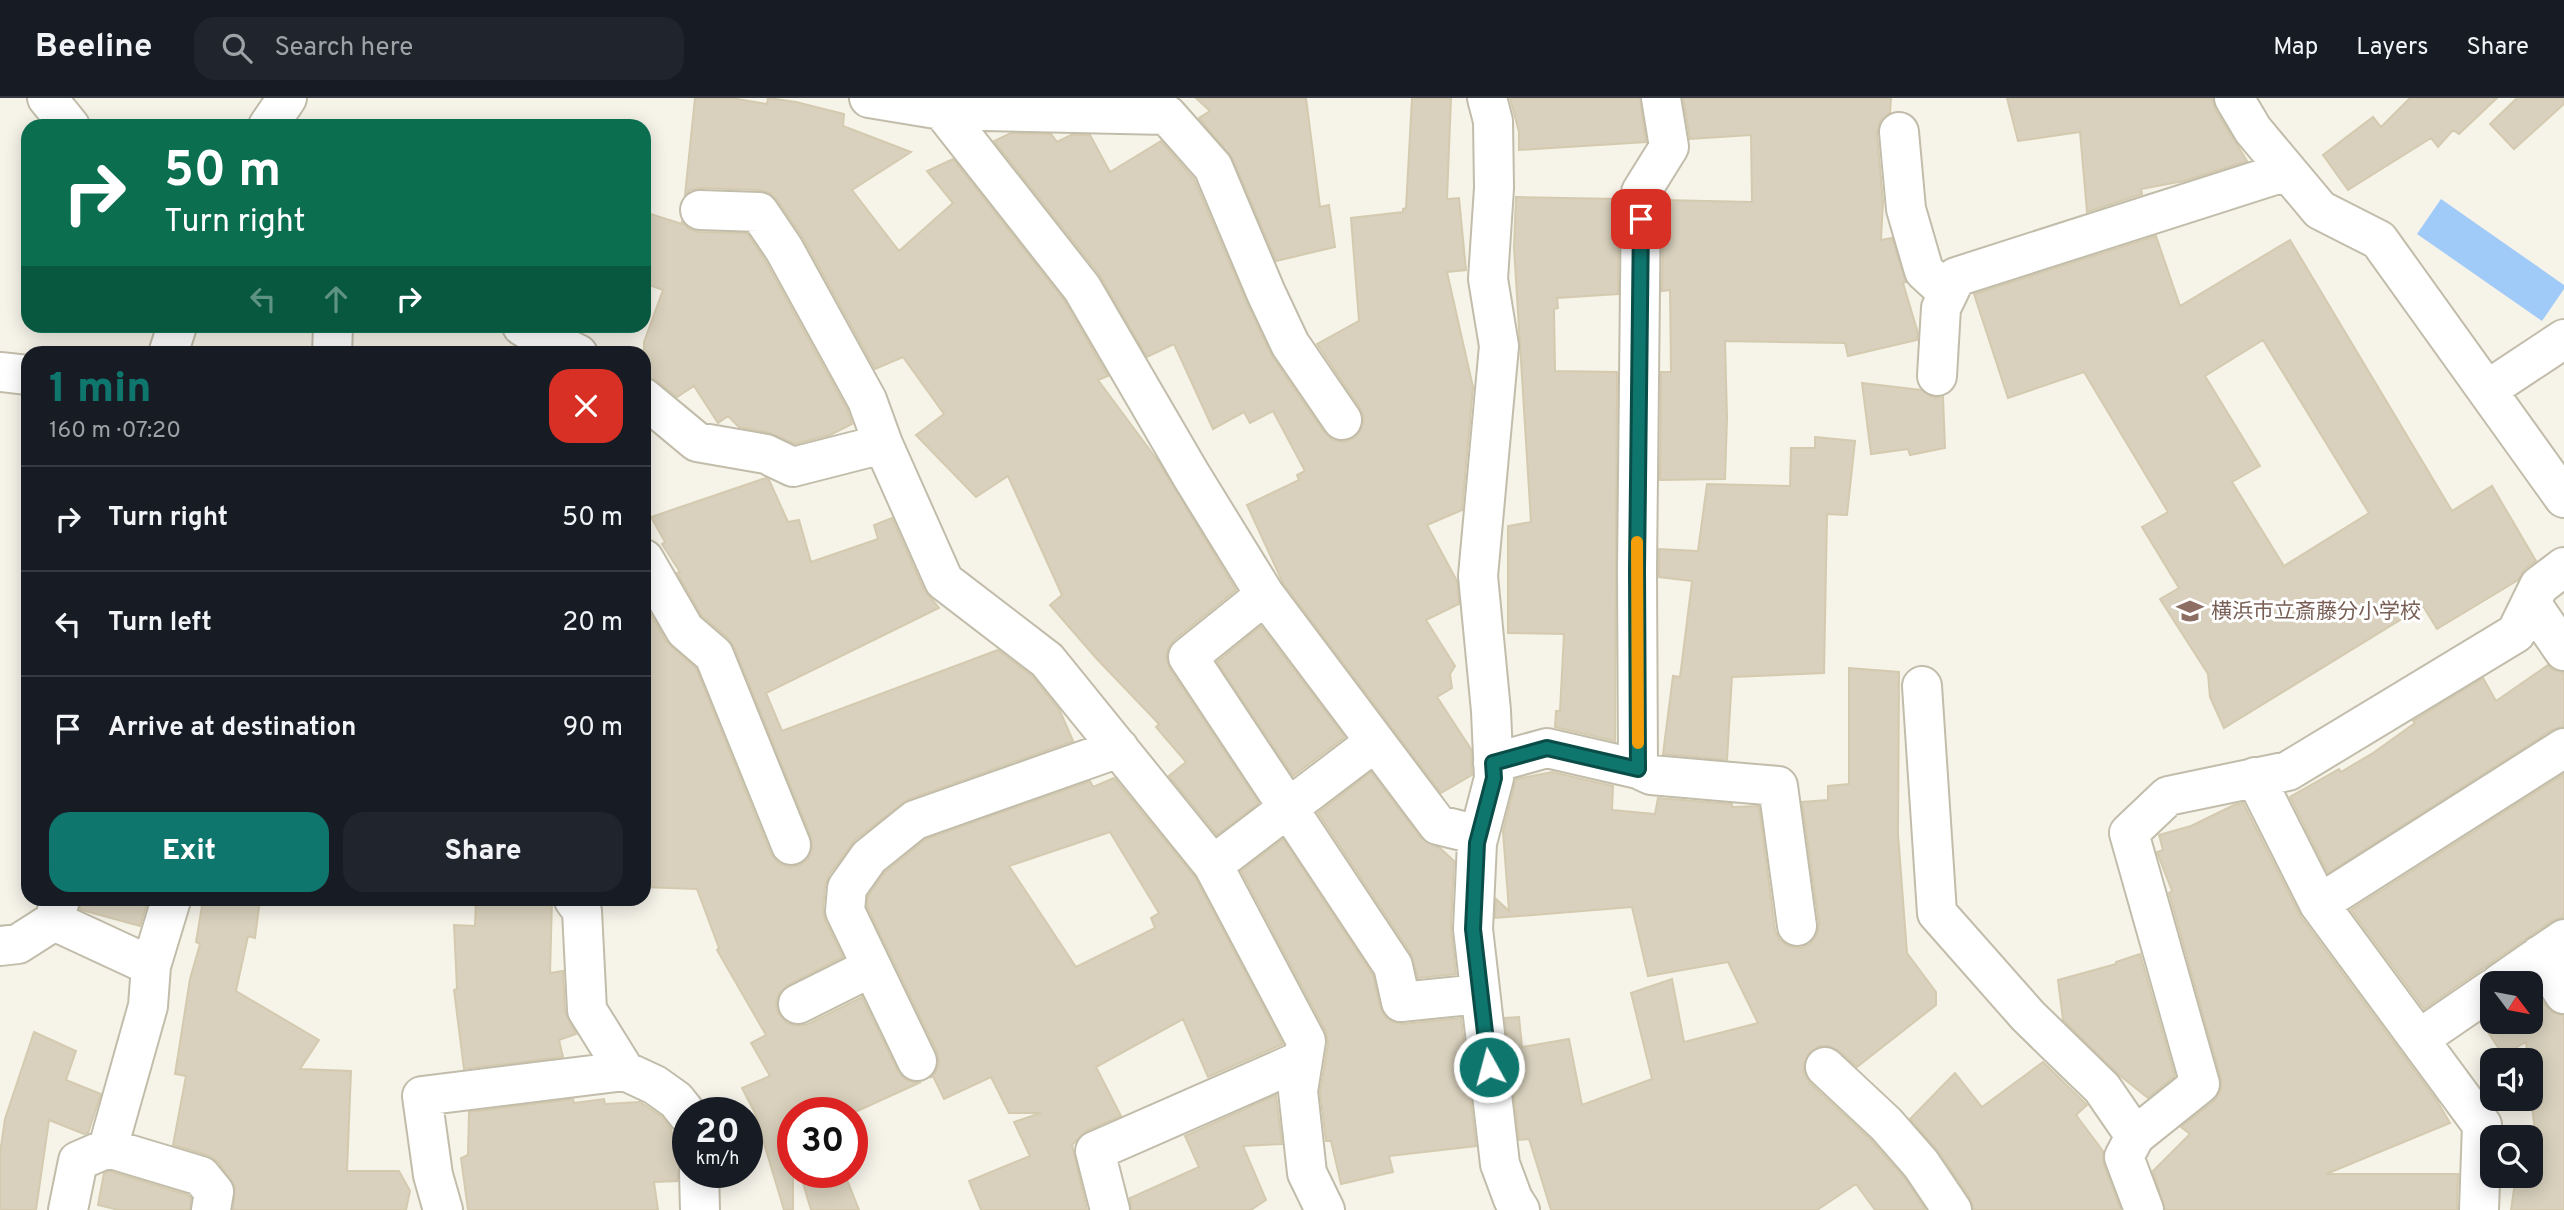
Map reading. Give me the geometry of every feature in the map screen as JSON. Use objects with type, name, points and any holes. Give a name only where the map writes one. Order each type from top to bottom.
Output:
[{"type":"street","points":[[47,98],[64,119]]},
{"type":"street","points":[[273,119],[287,98]]},
{"type":"street","points":[[869,98],[942,110],[1171,106],[1213,167],[1290,344],[1342,420]]},
{"type":"street","points":[[1487,98],[1493,121],[1494,188],[1488,279],[1499,346],[1478,576],[1491,711],[1494,778],[1479,835],[1473,929],[1500,1164],[1520,1210]]},
{"type":"street","points":[[1638,769],[1637,556],[1641,192],[1669,148],[1661,98]]},
{"type":"street","points":[[2234,98],[2253,130],[2320,210],[2379,240],[2564,498]]},
{"type":"street","points":[[942,110],[1082,288],[1191,475],[1265,595],[1438,825],[1479,835]]},
{"type":"street","points":[[1899,132],[1906,209],[1924,271],[1948,293]]},
{"type":"street","points":[[1937,376],[1941,308],[1956,277],[2287,170]]},
{"type":"street","points":[[700,211],[759,212],[785,249],[867,401],[944,581],[1047,660],[1213,865],[1306,1041],[1298,1091],[1307,1173],[1325,1210]]},
{"type":"street","points":[[531,338],[554,346]]},
{"type":"street","points":[[2487,390],[2564,339]]},
{"type":"street","points":[[0,372],[21,374]]},
{"type":"street","points":[[651,404],[697,442],[766,454],[793,467],[883,443]]},
{"type":"street","points":[[2144,1210],[2124,1157],[2135,1136],[2200,1084],[2129,833],[2168,796],[2288,771],[2516,633],[2539,586],[2564,567]]},
{"type":"street","points":[[651,571],[685,630],[714,655],[791,845]]},
{"type":"street","points":[[1265,595],[1188,657],[1393,966],[1401,1002],[1480,994]]},
{"type":"street","points":[[2531,603],[2564,652]]},
{"type":"street","points":[[1922,687],[1937,913],[2028,1016],[2102,1088],[2135,1136]]},
{"type":"street","points":[[1213,865],[1375,742]]},
{"type":"street","points":[[2319,904],[2564,747]]},
{"type":"street","points":[[918,1061],[845,911],[847,888],[869,857],[915,820],[1119,748]]},
{"type":"street","points":[[1493,763],[1547,748],[1638,769],[1651,775],[1778,786],[1797,926]]},
{"type":"street","points":[[2255,777],[2319,904],[2482,1125],[2479,1210]]},
{"type":"street","points":[[108,1148],[148,1006],[151,966],[169,906]]},
{"type":"street","points":[[578,906],[582,911],[587,1010],[625,1072]]},
{"type":"street","points":[[0,946],[18,944],[57,910],[151,966]]},
{"type":"street","points":[[2518,971],[2552,947],[2564,994]]},
{"type":"street","points":[[798,1004],[872,967]]},
{"type":"street","points":[[2419,1039],[2480,997]]},
{"type":"street","points":[[1110,1210],[1095,1150],[1302,1060]]},
{"type":"street","points":[[1825,1067],[1921,1164],[1952,1210]]},
{"type":"street","points":[[443,1210],[433,1175],[422,1096],[625,1072],[655,1085],[672,1097]]},
{"type":"street","points":[[68,1210],[78,1161],[108,1148],[201,1176],[214,1192],[211,1210]]},
{"type":"street","points":[[699,1188],[700,1210]]},
{"type":"water","points":[[2441,199],[2564,285],[2542,321],[2417,234]]},
{"type":"building","points":[[695,98],[731,98],[767,104],[768,98],[844,114],[843,126],[911,152],[852,190],[899,251],[953,203],[927,171],[953,159],[1064,300],[1108,376],[1098,380],[1158,461],[1236,590],[1174,640],[1168,648],[1166,658],[1170,669],[1259,803],[1217,835],[1169,776],[1186,762],[1156,727],[1159,724],[1050,605],[1062,595],[1008,476],[976,497],[916,435],[944,414],[903,357],[875,369],[803,238],[770,193],[760,190],[701,188],[690,190],[685,195]]},
{"type":"building","points":[[1196,98],[1306,98],[1320,207],[1329,205],[1335,247],[1276,261],[1233,159],[1199,118],[1210,111]]},
{"type":"building","points":[[1412,98],[1451,98],[1447,199],[1459,198],[1466,270],[1447,272],[1473,387],[1462,510],[1427,525],[1457,581],[1459,604],[1426,620],[1455,666],[1450,674],[1452,688],[1437,697],[1471,749],[1472,775],[1441,793],[1283,583],[1247,505],[1299,480],[1297,475],[1305,471],[1273,411],[1250,423],[1244,412],[1213,429],[1174,344],[1147,357],[1099,274],[994,141],[1011,133],[1051,134],[1057,142],[1071,135],[1090,135],[1110,172],[1161,141],[1194,179],[1272,356],[1324,432],[1333,440],[1344,442],[1354,438],[1361,430],[1364,418],[1317,344],[1359,321],[1351,218],[1403,212],[1406,208]]},
{"type":"building","points":[[1510,98],[1640,98],[1646,142],[1519,150],[1519,132]]},
{"type":"building","points":[[1683,98],[1891,98],[1890,113],[1880,122],[1877,133],[1883,202],[1881,240],[1892,238],[1918,333],[1917,340],[1848,356],[1845,343],[1725,341],[1725,479],[1660,480],[1661,372],[1671,372],[1670,290],[1662,291],[1663,200],[1752,202],[1751,135],[1690,139]]},
{"type":"building","points":[[2007,98],[2212,98],[2215,109],[2247,161],[2184,181],[2141,189],[2142,194],[2087,212],[2080,132],[2018,141]]},
{"type":"building","points":[[2410,98],[2497,98],[2459,134],[2453,130],[2438,147],[2431,138],[2348,190],[2323,155],[2373,117],[2381,127]]},
{"type":"building","points":[[2517,98],[2564,98],[2564,104],[2514,149],[2490,124]]},
{"type":"building","points":[[1516,197],[1619,199],[1618,294],[1557,298],[1558,308],[1554,309],[1555,371],[1617,372],[1615,741],[1555,727],[1556,711],[1560,711],[1564,634],[1508,633],[1508,526],[1531,522],[1514,248]]},
{"type":"building","points":[[651,214],[682,222],[689,229],[699,232],[747,233],[765,260],[847,409],[852,424],[830,435],[795,444],[770,433],[739,427],[728,416],[718,423],[694,386],[677,397],[651,379],[651,346],[644,346],[644,342],[647,333],[651,333],[651,323],[663,290],[651,286]]},
{"type":"building","points":[[2156,236],[2180,306],[2290,240],[2452,511],[2492,486],[2536,561],[2525,569],[2518,580],[2437,629],[2423,606],[2224,728],[2210,697],[2208,674],[2160,599],[2179,588],[2142,527],[2168,512],[2084,372],[2008,398],[1974,294]],"holes":[[[2263,340],[2369,513],[2284,566],[2232,482],[2260,466],[2205,376]]]},
{"type":"building","points":[[1862,383],[1921,390],[1935,398],[1943,396],[1945,448],[1910,455],[1908,449],[1871,454]]},
{"type":"building","points":[[1815,437],[1855,441],[1847,515],[1827,514],[1824,673],[1732,677],[1727,760],[1663,754],[1673,676],[1680,677],[1692,581],[1659,577],[1659,549],[1698,551],[1707,484],[1790,486],[1791,448],[1815,448]]},
{"type":"building","points":[[766,478],[788,522],[799,520],[811,562],[878,539],[874,525],[892,518],[924,590],[939,608],[766,693],[782,731],[998,650],[1032,676],[1060,711],[1073,741],[907,800],[855,840],[829,875],[823,910],[843,957],[788,985],[779,993],[776,1003],[778,1013],[787,1023],[797,1026],[808,1024],[862,997],[898,1071],[905,1079],[921,1082],[868,1106],[868,1097],[777,1097],[777,1187],[763,1140],[763,1097],[747,1097],[742,1088],[770,1076],[751,1043],[766,1035],[717,950],[719,948],[697,889],[651,887],[651,615],[666,641],[696,668],[771,854],[778,863],[789,867],[800,865],[808,859],[812,849],[811,837],[734,647],[728,638],[702,616],[677,573],[680,572],[662,544],[665,542],[651,517]]},
{"type":"building","points":[[1261,626],[1345,737],[1293,776],[1217,662]]},
{"type":"building","points":[[2548,665],[2564,673],[2564,726],[2552,730],[2328,873],[2290,797],[2373,753],[2415,723],[2413,721],[2483,678],[2496,701]]},
{"type":"building","points":[[1849,668],[1899,672],[1898,834],[1907,953],[1936,992],[1936,1005],[1857,1067],[1839,1051],[1829,1046],[1819,1046],[1809,1053],[1804,1063],[1804,1073],[1810,1083],[1870,1139],[1904,1177],[1926,1210],[1875,1210],[1856,1184],[1817,1210],[1551,1210],[1529,1139],[1519,1140],[1505,1018],[1519,1017],[1522,1047],[1569,1039],[1582,1105],[1652,1079],[1631,993],[1672,979],[1684,1042],[1758,1023],[1728,962],[1648,976],[1632,907],[1495,918],[1496,899],[1509,911],[1503,831],[1516,779],[1552,772],[1613,786],[1612,810],[1655,814],[1658,798],[1732,804],[1732,807],[1759,806],[1775,930],[1779,939],[1788,946],[1801,948],[1810,944],[1817,935],[1819,924],[1802,802],[1828,800],[1828,786],[1849,784]]},
{"type":"building","points":[[1371,772],[1421,838],[1440,848],[1454,861],[1451,928],[1456,974],[1418,978],[1411,954],[1318,813]]},
{"type":"building","points":[[2564,774],[2564,917],[2552,921],[2424,1009],[2351,910]]},
{"type":"building","points":[[1114,778],[1195,877],[1283,1044],[1208,1077],[1183,1019],[1096,1067],[1121,1116],[1086,1131],[1072,1145],[1087,1210],[981,1210],[969,1181],[1030,1156],[1014,1122],[1041,1113],[1009,1113],[991,1077],[944,1099],[933,1076],[930,1078],[939,1063],[937,1052],[867,907],[868,896],[885,872],[926,839],[1090,781],[1093,787]],"holes":[[[1110,832],[1159,913],[1151,918],[1155,928],[1076,967],[1009,866]]]},
{"type":"building","points":[[2243,803],[2301,917],[2437,1101],[2450,1123],[2326,1174],[2458,1174],[2457,1210],[2165,1210],[2153,1171],[2190,1134],[2181,1127],[2214,1101],[2221,1090],[2221,1079],[2169,893],[2172,891],[2157,852],[2163,850],[2159,835],[2191,826]]},
{"type":"building","points":[[1283,839],[1373,975],[1385,1017],[1403,1024],[1461,1018],[1476,1146],[1389,1156],[1393,1172],[1341,1184],[1331,1141],[1326,1141],[1320,1092],[1328,1044],[1326,1032],[1241,871]]},
{"type":"building","points":[[80,906],[146,906],[140,926],[80,909]]},
{"type":"building","points":[[202,906],[259,906],[255,938],[248,936],[236,991],[319,1040],[300,1069],[351,1071],[347,1171],[399,1171],[410,1191],[406,1210],[233,1210],[235,1186],[218,1162],[207,1155],[173,1145],[186,1076],[175,1074],[190,979],[200,944],[196,942]]},
{"type":"building","points":[[476,906],[552,906],[550,973],[563,971],[565,1012],[576,1034],[559,1040],[563,1057],[464,1069],[454,990],[457,989],[454,925],[475,926]]},
{"type":"building","points":[[2140,954],[2175,1076],[2148,1098],[2118,1074],[2063,1020],[2058,980],[2116,964]]},
{"type":"building","points":[[2543,1001],[2554,1013],[2564,1016],[2564,1210],[2511,1210],[2514,1188],[2543,1188],[2543,1125],[2534,1125],[2533,1111],[2543,1111],[2543,1048],[2527,1048],[2526,1042],[2515,1048],[2498,1048],[2489,1034],[2543,1034]]},
{"type":"building","points":[[34,1032],[76,1051],[66,1080],[101,1094],[88,1133],[84,1134],[49,1120],[36,1210],[0,1210],[0,1153],[5,1119]]},
{"type":"building","points":[[2043,1062],[2087,1105],[2076,1115],[2103,1151],[2104,1165],[2121,1210],[1974,1210],[1970,1198],[1939,1152],[1910,1119],[1955,1073],[1982,1107]]},
{"type":"building","points":[[1276,1095],[1282,1144],[1243,1146],[1266,1200],[1251,1210],[1131,1210],[1130,1198],[1199,1167],[1185,1136]]},
{"type":"building","points":[[573,1099],[574,1103],[604,1099],[605,1104],[640,1102],[661,1116],[671,1129],[672,1181],[654,1182],[658,1210],[468,1210],[461,1158],[468,1155],[469,1112]]},
{"type":"building","points":[[109,1171],[188,1195],[191,1198],[190,1210],[119,1210],[98,1205],[104,1173]]},
{"type":"building","points":[[777,1188],[793,1188],[793,1210],[784,1210]]},
{"type":"building","points":[[804,1188],[850,1188],[859,1210],[811,1210]]},
{"type":"slow traffic","points":[[1637,542],[1638,743]]},
{"type":"place","name":"横浜市立斎藤分小学校","points":[[2190,611]]},
{"type":"route","points":[[1489,1067],[1473,929],[1477,843],[1494,778],[1493,763],[1547,748],[1638,769],[1641,219]]}]
